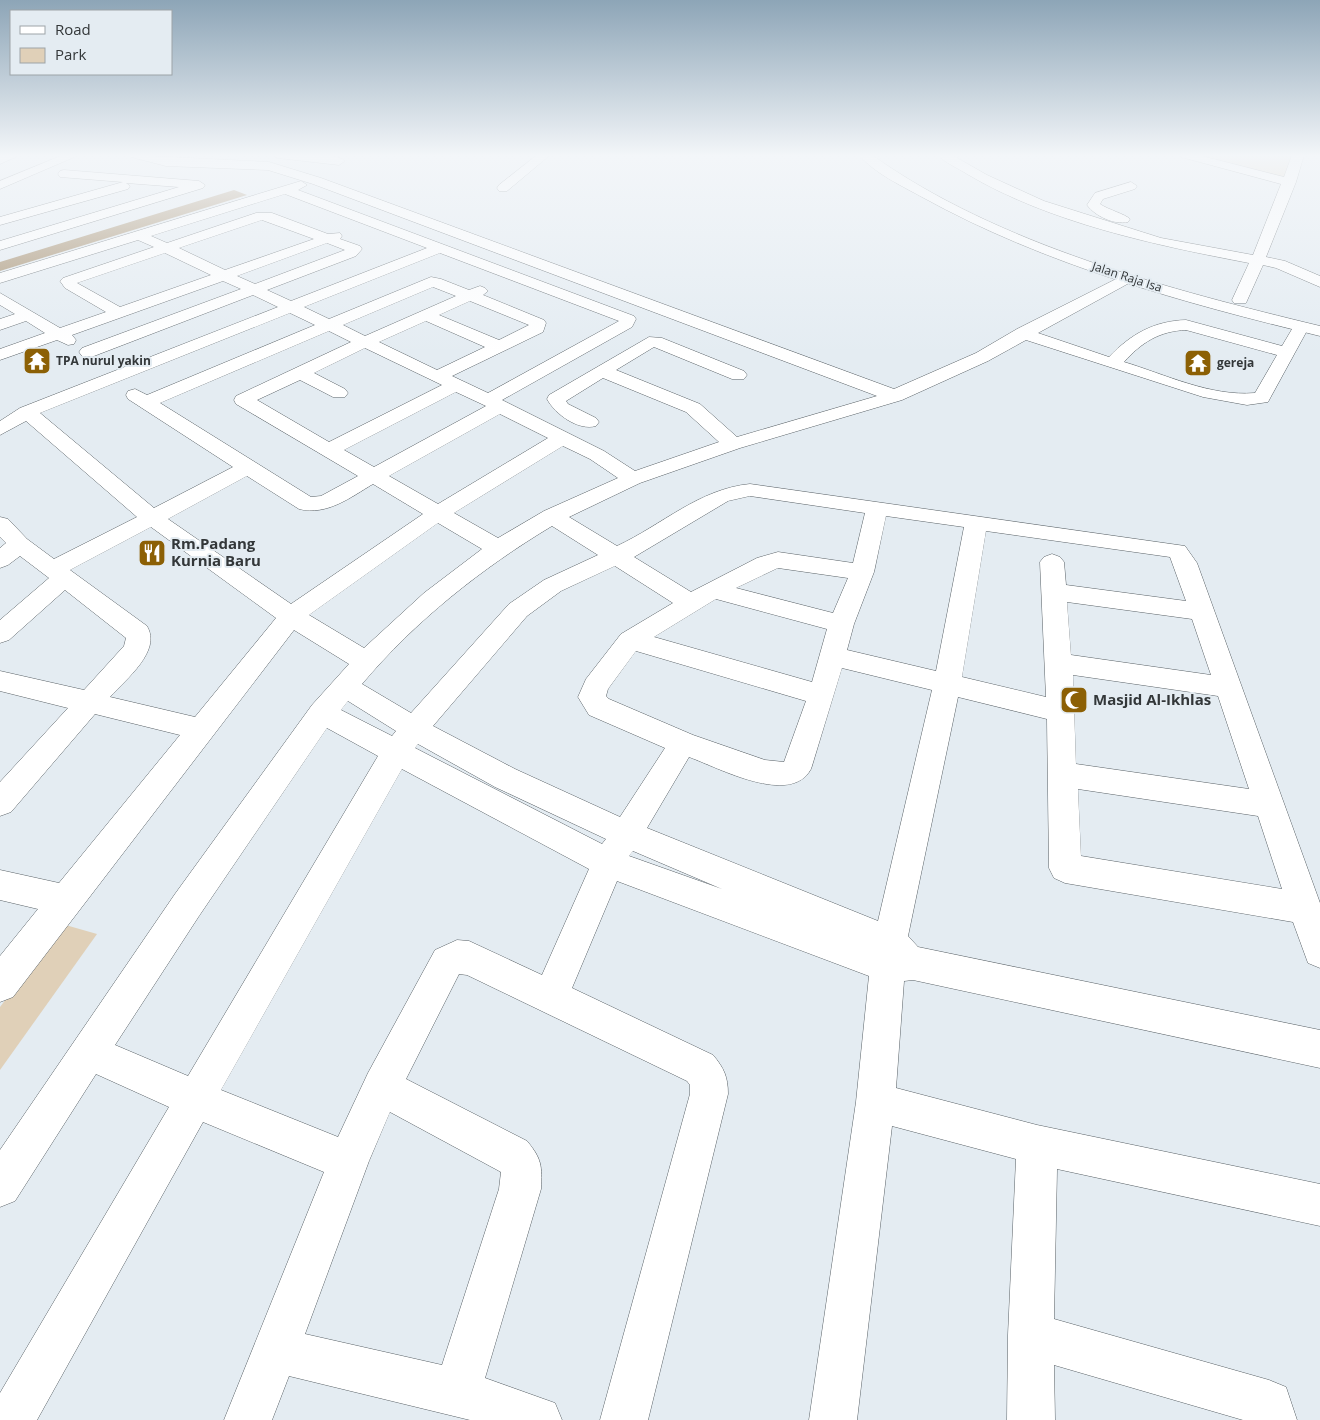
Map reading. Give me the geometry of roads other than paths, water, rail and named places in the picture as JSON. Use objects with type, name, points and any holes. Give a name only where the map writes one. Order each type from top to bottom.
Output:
[{"type":"street","points":[[0,278],[182,221]]},
{"type":"street","points":[[118,312],[70,285],[68,281],[245,221]]},
{"type":"street","points":[[88,352],[354,252],[354,249],[329,238],[282,221]]},
{"type":"street","points":[[0,356],[58,333],[329,238],[370,221]]},
{"type":"street","points":[[0,298],[88,352],[146,402],[248,468],[307,504],[314,505],[326,502],[374,477],[628,321],[625,318],[372,221]]},
{"type":"street","points":[[427,221],[895,396]]},
{"type":"street","name":"Jalan Raja Isa","points":[[979,221],[1126,279],[1235,304],[1320,319]]},
{"type":"street","name":"Jalan Raja Isa","points":[[1012,221],[1054,240],[1235,304],[1320,331]]},
{"type":"street","points":[[1093,221],[1148,239],[1280,264],[1320,282]]},
{"type":"street","points":[[1131,221],[1170,232],[1180,239],[1182,246]]},
{"type":"street","points":[[1235,304],[1258,259],[1274,221]]},
{"type":"street","points":[[0,246],[80,222]]},
{"type":"street","points":[[139,235],[253,290],[331,324],[436,377],[495,403],[597,455],[633,479]]},
{"type":"street","points":[[0,429],[27,412],[440,248]]},
{"type":"street","points":[[498,548],[243,400],[364,342],[514,276]]},
{"type":"street","points":[[0,1186],[187,905],[322,713],[366,662],[433,599],[498,548],[552,516],[633,479],[733,444],[895,396],[982,357],[1023,333],[1126,279]]},
{"type":"street","points":[[146,402],[431,282],[436,282],[470,295],[538,324],[538,328],[436,377]]},
{"type":"street","points":[[0,325],[28,315]]},
{"type":"street","points":[[425,315],[498,346]]},
{"type":"street","points":[[1112,364],[1143,336],[1158,327],[1176,325],[1186,325],[1286,352]]},
{"type":"street","points":[[1023,333],[1112,364],[1230,399],[1252,400],[1261,398],[1301,326]]},
{"type":"street","points":[[589,422],[561,408],[556,399],[646,343],[651,342],[738,375]]},
{"type":"street","points":[[603,371],[693,408],[733,444]]},
{"type":"street","points":[[302,373],[339,393]]},
{"type":"street","points":[[328,450],[456,385]]},
{"type":"street","points":[[27,412],[152,518],[291,616],[366,662]]},
{"type":"street","points":[[0,984],[291,616],[438,514],[563,437]]},
{"type":"street","points":[[0,634],[58,574],[152,518],[248,468]]},
{"type":"street","points":[[11,1420],[194,1098],[404,740],[518,610],[536,595],[558,581],[616,557],[720,496],[731,492],[750,490],[976,524],[1177,551],[1185,563],[1230,688],[1268,805],[1320,951]]},
{"type":"street","points":[[862,572],[792,561],[771,561],[713,590],[630,640],[595,686],[592,697],[598,707],[684,743],[764,772],[778,775],[792,773],[796,769],[822,694],[841,624],[862,572],[877,509]]},
{"type":"street","points":[[552,516],[691,603]]},
{"type":"street","points":[[0,524],[19,544],[138,632],[140,636],[134,653],[91,703],[6,789]]},
{"type":"street","points":[[833,1420],[875,1102],[898,957],[976,524]]},
{"type":"street","points":[[0,560],[19,544]]},
{"type":"street","points":[[1052,562],[1059,663],[1065,868],[1306,909]]},
{"type":"street","points":[[713,590],[841,624]]},
{"type":"street","points":[[1053,592],[1202,612]]},
{"type":"street","points":[[630,640],[822,694]]},
{"type":"street","points":[[832,656],[1059,711]]},
{"type":"street","points":[[1059,663],[1230,688]]},
{"type":"street","points":[[0,681],[202,729]]},
{"type":"street","points":[[344,686],[404,740],[481,794],[608,863],[898,957],[1320,1049]]},
{"type":"street","points":[[322,713],[404,740],[503,777],[627,836],[898,957]]},
{"type":"street","points":[[551,996],[608,863],[627,836],[684,743]]},
{"type":"street","points":[[1061,774],[1268,805]]},
{"type":"street","points":[[0,884],[65,900]]},
{"type":"street","points":[[248,1420],[277,1350],[348,1162],[382,1087],[447,962],[457,957],[469,958],[700,1068],[709,1079],[709,1094],[624,1420]]},
{"type":"street","points":[[89,1052],[348,1162]]},
{"type":"street","points":[[382,1087],[513,1155],[522,1166],[520,1189],[457,1392]]},
{"type":"street","points":[[875,1102],[1037,1145],[1320,1205]]},
{"type":"street","points":[[1031,1420],[1031,1334],[1037,1145]]},
{"type":"street","points":[[1031,1334],[1269,1404],[1272,1420]]},
{"type":"street","points":[[277,1350],[457,1392],[538,1420]]},
{"type":"place","name":"TPA nurul yakin","points":[[37,361]]},
{"type":"place","name":"gereja","points":[[1198,363]]},
{"type":"place","name":"Rm.Padang Kurnia Baru","points":[[152,553]]},
{"type":"place","name":"Masjid Al-Ikhlas","points":[[1074,700]]}]
